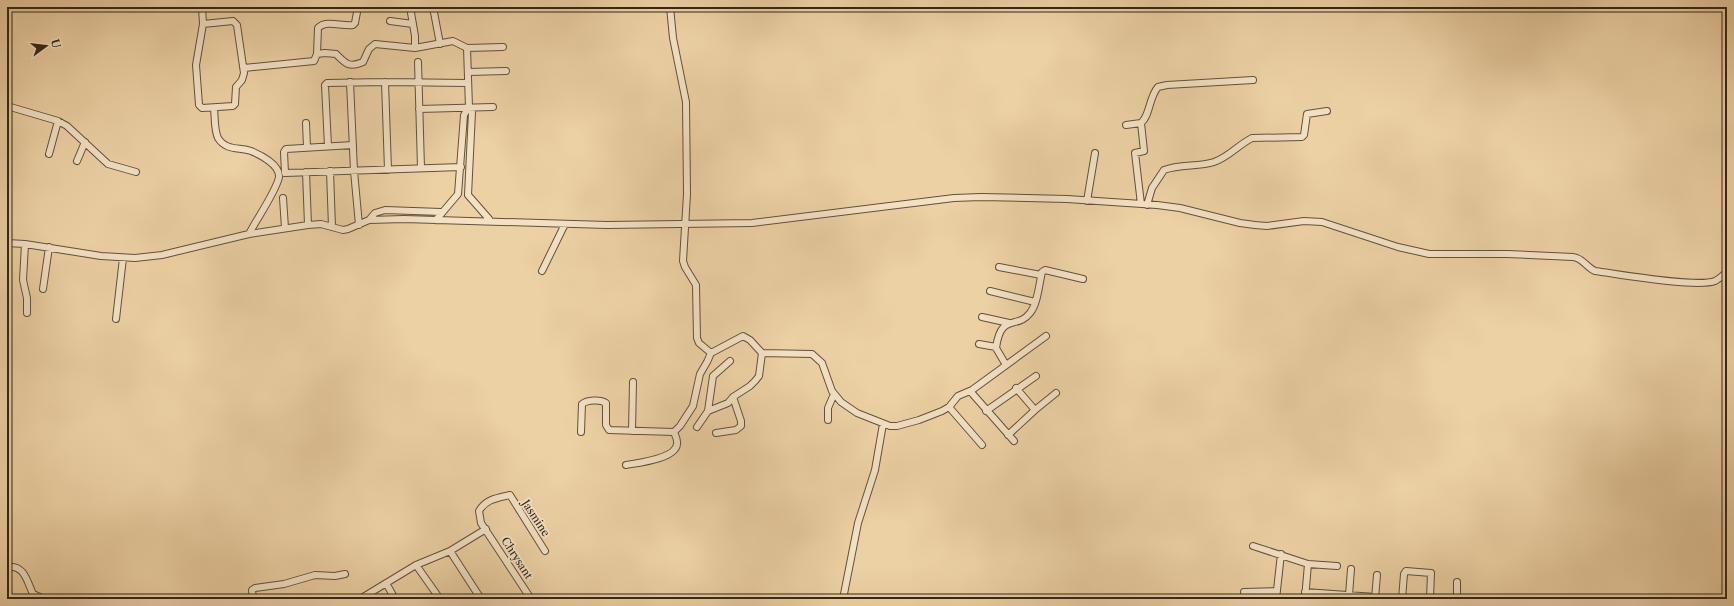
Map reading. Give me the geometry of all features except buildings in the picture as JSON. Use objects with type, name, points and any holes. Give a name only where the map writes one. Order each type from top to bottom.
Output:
[{"type":"street","points":[[202,7],[203,24],[196,65],[199,104],[202,108],[233,106],[235,104],[235,89],[242,80],[244,68],[236,22],[203,24]]},
{"type":"street","points":[[244,68],[314,61],[317,54],[318,28],[325,23],[353,25],[355,23],[358,7]]},
{"type":"street","points":[[410,7],[413,24],[414,48]]},
{"type":"street","points":[[433,7],[440,44]]},
{"type":"street","points":[[670,7],[673,38],[686,102],[686,224],[683,261],[696,285],[697,338],[699,343],[711,353]]},
{"type":"street","points":[[390,21],[413,24]]},
{"type":"street","points":[[317,54],[336,54],[343,62],[353,65],[363,62],[369,48],[373,45],[383,44],[414,48],[453,41],[465,47],[503,47]]},
{"type":"street","points":[[465,47],[468,72],[469,107],[472,112],[468,194],[489,219]]},
{"type":"street","points":[[418,62],[421,168]]},
{"type":"street","points":[[468,72],[506,71]]},
{"type":"street","points":[[1126,125],[1141,123],[1144,120],[1154,92],[1162,85],[1253,80]]},
{"type":"street","points":[[350,82],[354,171],[359,225]]},
{"type":"street","points":[[385,82],[388,170]]},
{"type":"street","points":[[328,146],[325,85],[328,83],[468,83]]},
{"type":"street","points":[[7,106],[58,121],[67,126],[108,164],[136,172]]},
{"type":"street","points":[[436,220],[441,212],[458,194],[464,115],[469,107]]},
{"type":"street","points":[[419,109],[493,107]]},
{"type":"street","points":[[214,108],[217,135],[221,142],[228,147],[256,154],[276,167],[279,173],[278,181],[273,192],[249,234]]},
{"type":"street","points":[[1144,204],[1155,181],[1164,170],[1213,162],[1229,155],[1252,138],[1302,137],[1304,135],[1307,114],[1327,110]]},
{"type":"street","points":[[49,154],[58,121]]},
{"type":"street","points":[[306,123],[307,147]]},
{"type":"street","points":[[1141,123],[1145,150],[1144,152],[1135,152],[1135,155],[1144,204]]},
{"type":"street","points":[[77,161],[85,142]]},
{"type":"street","points":[[353,145],[289,149],[284,152],[285,173],[461,167]]},
{"type":"street","points":[[1087,201],[1095,153]]},
{"type":"street","points":[[330,171],[332,227]]},
{"type":"street","points":[[306,172],[308,224]]},
{"type":"street","points":[[458,194],[468,194]]},
{"type":"street","points":[[369,220],[436,220],[566,224],[686,224],[772,221],[863,208],[968,196],[1067,199],[1180,208],[1240,223],[1255,225],[1268,226],[1304,221],[1322,222],[1398,247],[1429,254],[1507,254],[1573,257],[1580,258],[1589,268],[1595,271],[1675,281],[1711,282],[1720,278],[1727,272]]},
{"type":"street","points":[[283,198],[285,228]]},
{"type":"street","points":[[7,243],[26,244],[123,258],[162,255],[249,234],[308,224],[321,224],[348,229],[369,220],[375,212],[385,210],[441,212]]},
{"type":"street","points":[[542,271],[566,224]]},
{"type":"street","points":[[26,244],[23,280],[28,306],[27,313]]},
{"type":"street","points":[[43,289],[49,247]]},
{"type":"street","points":[[116,319],[123,258]]},
{"type":"street","points":[[999,267],[1041,275]]},
{"type":"street","points":[[1006,365],[996,347],[1002,329],[1009,323],[1027,316],[1031,312],[1035,302],[1042,272],[1045,270],[1083,279]]},
{"type":"street","points":[[990,291],[1035,302]]},
{"type":"street","points":[[982,317],[1009,323]]},
{"type":"street","points":[[580,432],[581,406],[583,402],[603,401],[606,403],[606,425],[609,430],[674,432],[693,406],[700,374],[708,362],[711,353],[742,336],[751,341],[762,353],[802,353],[816,356],[822,363],[828,383],[834,394],[846,406],[857,413],[883,424],[896,426],[934,415],[949,407],[958,396],[970,392],[1046,336]]},
{"type":"street","points":[[978,344],[996,347]]},
{"type":"street","points":[[708,411],[728,403],[733,397],[750,386],[759,376],[762,353]]},
{"type":"street","points":[[697,427],[708,411],[713,376],[730,360]]},
{"type":"street","points":[[986,410],[1016,388],[1036,376]]},
{"type":"street","points":[[632,431],[633,382]]},
{"type":"street","points":[[1016,388],[1034,410]]},
{"type":"street","points":[[970,392],[1014,441]]},
{"type":"street","points":[[828,420],[828,408],[834,394]]},
{"type":"street","points":[[1008,435],[1034,410],[1056,394]]},
{"type":"street","points":[[716,433],[736,430],[741,426],[741,421],[733,397]]},
{"type":"street","points":[[949,407],[982,445]]},
{"type":"street","points":[[843,599],[858,523],[875,470],[883,424]]},
{"type":"street","points":[[626,465],[658,459],[669,454],[678,443],[674,432]]},
{"type":"street","name":"Chrysant","points":[[510,495],[494,499],[482,505],[479,510],[479,516],[531,599]]},
{"type":"street","name":"Jasmine","points":[[510,495],[545,551]]},
{"type":"street","points":[[360,599],[416,565],[450,551],[486,529]]},
{"type":"street","points":[[1253,546],[1308,564],[1337,566]]},
{"type":"street","points":[[450,551],[481,599]]},
{"type":"street","points":[[1276,599],[1281,554]]},
{"type":"street","points":[[1308,564],[1305,596],[1349,595],[1375,598],[1376,575]]},
{"type":"street","points":[[416,565],[440,599]]},
{"type":"street","points":[[7,567],[14,566],[20,568],[23,571],[33,594],[44,599]]},
{"type":"street","points":[[1349,595],[1351,569]]},
{"type":"street","points":[[1402,599],[1404,574],[1406,571],[1431,573],[1430,599]]},
{"type":"street","points":[[253,599],[252,590],[254,588],[284,584],[315,575],[336,576],[345,574]]},
{"type":"street","points":[[1457,582],[1457,599]]},
{"type":"street","points":[[386,583],[395,599]]},
{"type":"street","points":[[1244,592],[1277,591]]}]
